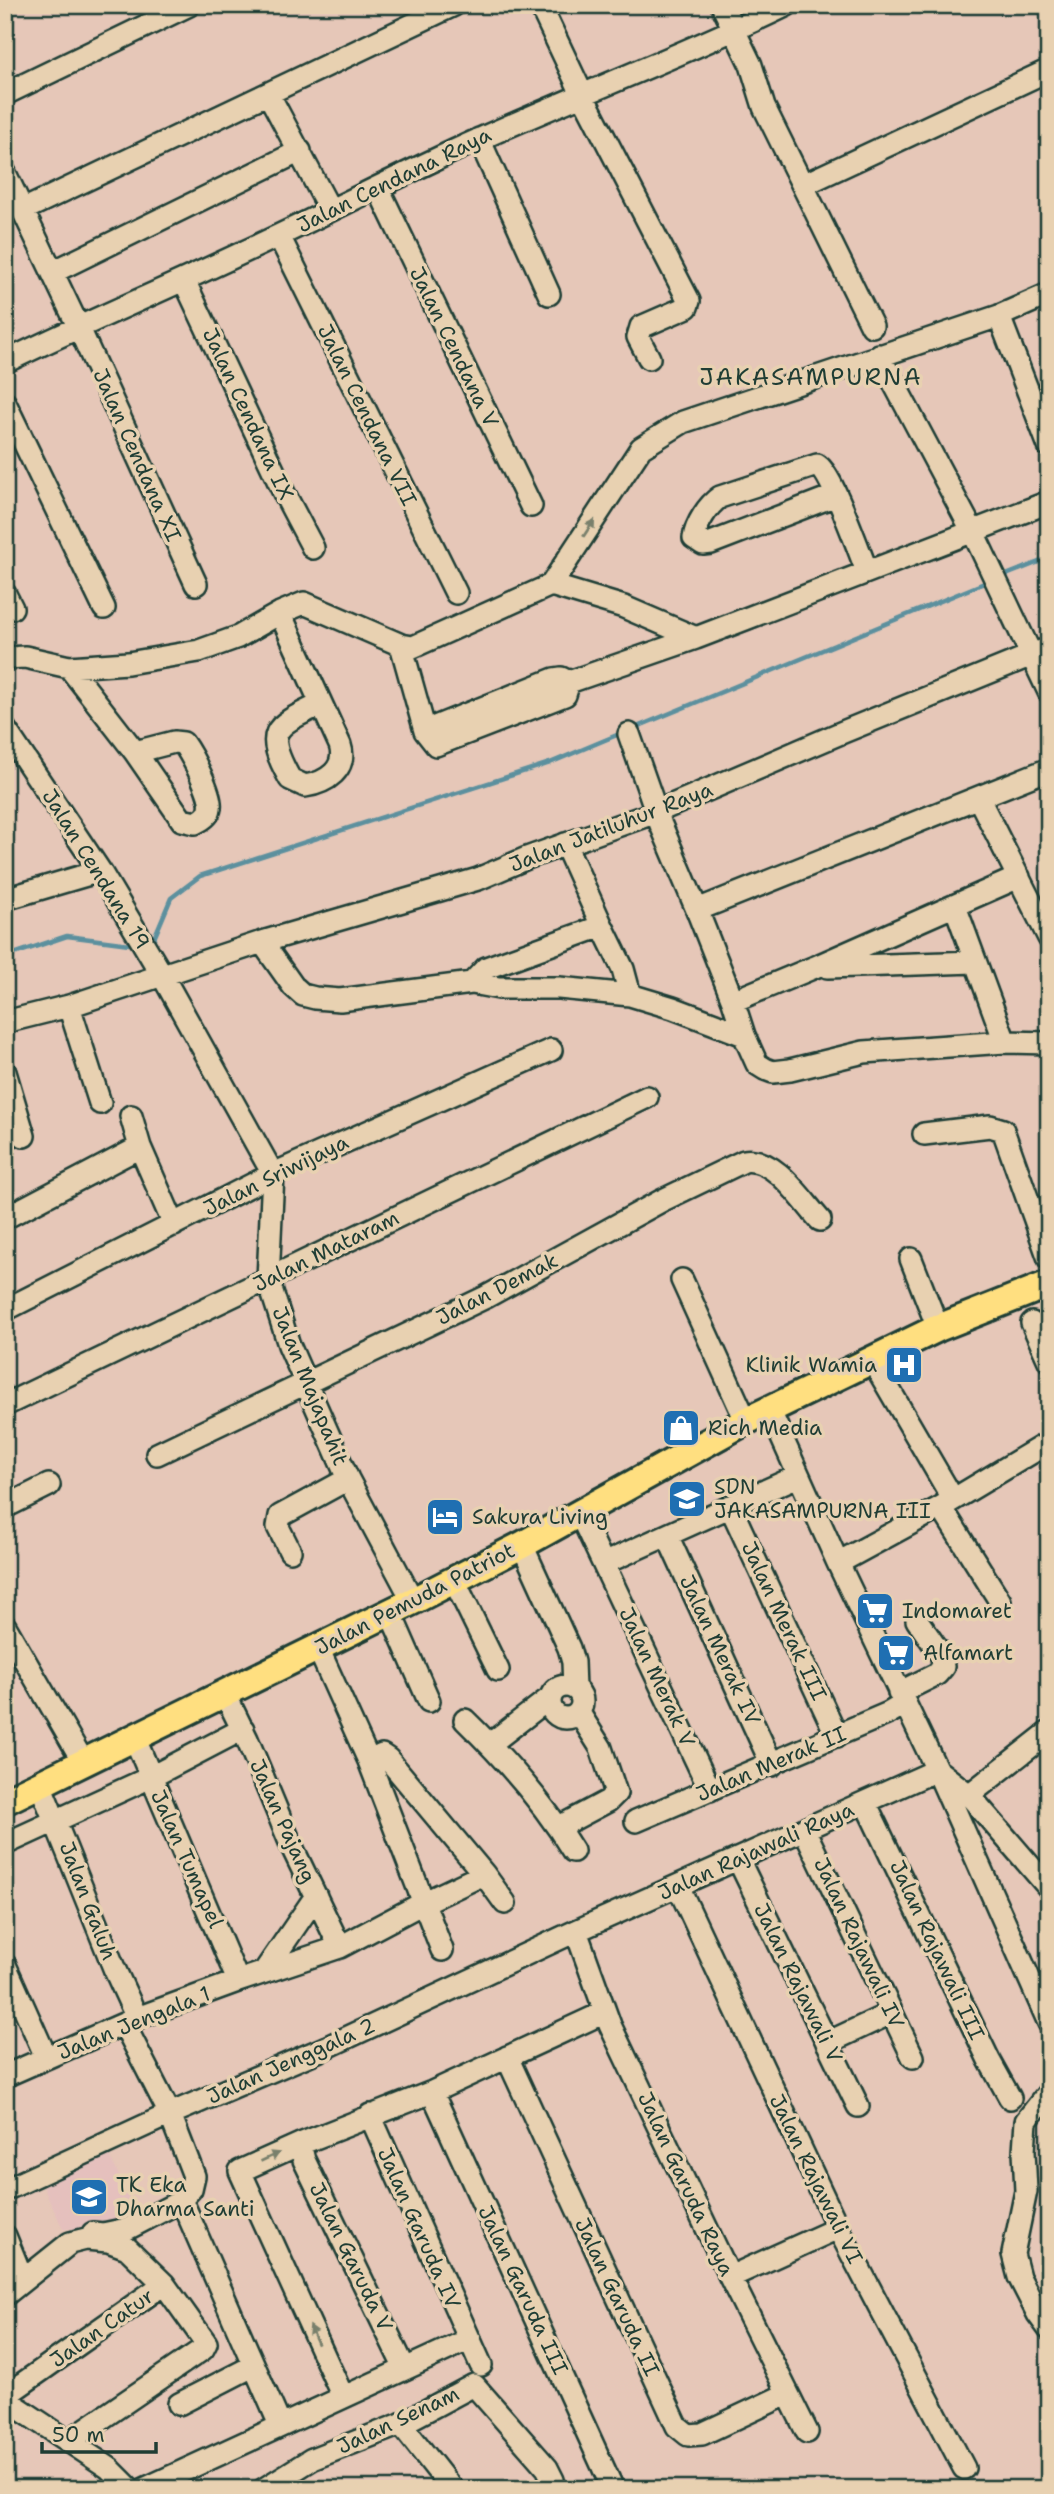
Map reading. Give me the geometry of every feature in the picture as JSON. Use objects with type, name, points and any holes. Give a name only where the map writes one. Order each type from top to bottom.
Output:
[{"type":"main road","name":"Jalan Pemuda Patriot","points":[[5,1801],[402,1607],[522,1545],[758,1415],[938,1328],[1049,1284]]},
{"type":"street","points":[[5,94],[189,5]]},
{"type":"street","points":[[23,210],[454,5]]},
{"type":"street","points":[[540,5],[582,94],[689,301],[688,306],[640,327],[638,337],[649,358]]},
{"type":"street","points":[[722,5],[751,65],[764,107],[873,326]]},
{"type":"street","name":"Jalan Cendana Raya","points":[[5,362],[78,326],[279,236],[479,139],[735,30],[787,5]]},
{"type":"street","points":[[803,184],[1049,69]]},
{"type":"street","points":[[270,94],[330,210]]},
{"type":"street","points":[[479,139],[549,294]]},
{"type":"street","points":[[53,272],[300,151]]},
{"type":"street","name":"Jalan Cendana XI","points":[[5,173],[196,584]]},
{"type":"street","name":"Jalan Cendana V","points":[[378,188],[531,506]]},
{"type":"street","name":"Jalan Cendana VII","points":[[279,236],[456,593]]},
{"type":"street","name":"Jalan Cendana IX","points":[[184,280],[284,493],[313,548]]},
{"type":"street","points":[[5,658],[25,657],[69,667],[128,663],[199,651],[238,637],[280,613],[304,603],[401,645],[413,647],[551,585],[641,448],[683,422],[999,316],[1049,293]]},
{"type":"street","points":[[999,316],[1049,446]]},
{"type":"street","points":[[879,355],[973,532],[994,578],[1040,652],[1049,692]]},
{"type":"street","points":[[5,403],[104,608]]},
{"type":"street","points":[[836,495],[711,543],[703,544],[694,538],[713,502],[814,465],[824,470],[836,495],[867,571]]},
{"type":"street","points":[[401,645],[425,730],[554,679],[561,678],[569,682],[696,638],[1049,502]]},
{"type":"street","points":[[551,585],[624,607],[696,638]]},
{"type":"street","points":[[280,613],[321,704]]},
{"type":"street","name":"Jalan Jatiluhur Raya","points":[[5,1022],[69,1006],[262,942],[478,879],[565,844],[656,812],[856,726],[1040,652]]},
{"type":"street","points":[[69,667],[135,752]]},
{"type":"street","name":"Jalan Cendana 19","points":[[5,729],[100,871],[162,975]]},
{"type":"street","points":[[629,734],[656,812],[757,1063],[774,1072],[864,1052],[1005,1042],[1049,1043]]},
{"type":"street","points":[[697,910],[1049,769]]},
{"type":"street","points":[[979,799],[1049,938]]},
{"type":"street","points":[[565,844],[623,968],[630,995]]},
{"type":"street","points":[[5,899],[100,871]]},
{"type":"street","points":[[733,1001],[1019,877]]},
{"type":"street","points":[[955,906],[1005,1042]]},
{"type":"street","points":[[472,983],[486,968],[602,926]]},
{"type":"street","points":[[262,942],[293,986],[303,995],[315,998],[340,1000],[472,983],[499,988],[559,988],[630,995],[744,1035]]},
{"type":"street","points":[[816,967],[975,962]]},
{"type":"street","points":[[162,975],[273,1174]]},
{"type":"street","points":[[69,1006],[100,1102]]},
{"type":"street","name":"Jalan Sriwijaya","points":[[5,1310],[273,1174],[551,1050]]},
{"type":"street","points":[[5,1072],[24,1136]]},
{"type":"street","name":"Jalan Mataram","points":[[5,1405],[647,1097]]},
{"type":"street","points":[[131,1116],[140,1147],[174,1225]]},
{"type":"street","points":[[924,1135],[990,1126],[1003,1130],[1049,1259]]},
{"type":"street","points":[[5,1218],[140,1147]]},
{"type":"street","name":"Jalan Demak","points":[[157,1454],[486,1297],[661,1202],[744,1161],[758,1160],[773,1168],[820,1220]]},
{"type":"street","name":"Jalan Majapahit","points":[[273,1174],[268,1279],[289,1345],[402,1607],[429,1701]]},
{"type":"street","points":[[911,1259],[938,1328]]},
{"type":"street","points":[[682,1280],[758,1415],[798,1476],[937,1770],[1049,2023]]},
{"type":"street","points":[[1040,1333],[1049,1361]]},
{"type":"street","points":[[872,1360],[1000,1601]]},
{"type":"street","points":[[838,1563],[1046,1444],[1049,1449]]},
{"type":"street","points":[[605,1563],[798,1476]]},
{"type":"street","points":[[290,1551],[278,1528],[280,1516],[348,1479]]},
{"type":"street","points":[[5,1507],[49,1485]]},
{"type":"street","name":"Jalan Merak III","points":[[730,1506],[837,1736]]},
{"type":"street","name":"Jalan Merak V","points":[[579,1512],[710,1790]]},
{"type":"street","name":"Jalan Merak IV","points":[[667,1535],[772,1765]]},
{"type":"street","points":[[522,1545],[569,1648],[573,1662],[574,1688]]},
{"type":"street","points":[[454,1580],[498,1670]]},
{"type":"street","name":"Jalan Merak II","points":[[635,1821],[837,1736],[902,1699],[943,1667],[942,1656],[917,1620]]},
{"type":"street","points":[[5,1626],[84,1763]]},
{"type":"street","points":[[318,1648],[369,1761],[442,1950]]},
{"type":"street","points":[[489,1744],[551,1697],[558,1688],[574,1688],[583,1702],[579,1713],[569,1718],[558,1717],[551,1708],[551,1697]]},
{"type":"street","name":"Jalan Pajang","points":[[225,1694],[243,1729],[292,1847],[340,1947]]},
{"type":"street","points":[[559,1827],[608,1801],[616,1793],[601,1748],[579,1713]]},
{"type":"street","points":[[465,1720],[489,1744],[559,1827],[573,1851]]},
{"type":"street","points":[[5,1844],[151,1777],[243,1729]]},
{"type":"street","points":[[969,1795],[1049,1732]]},
{"type":"street","name":"Jalan Tumapel","points":[[135,1739],[238,1981]]},
{"type":"street","points":[[369,1761],[385,1756],[505,1903]]},
{"type":"street","points":[[937,1770],[969,1795],[1049,1888]]},
{"type":"street","name":"Jalan Rajawali Raya","points":[[576,1931],[937,1770]]},
{"type":"street","name":"Jalan Galuh","points":[[12,2273],[55,2238],[71,2231],[103,2234],[127,2229],[186,2197],[194,2176],[131,2021],[114,1968],[57,1821],[40,1784]]},
{"type":"street","name":"Jalan Rajawali III","points":[[865,1802],[989,2060],[1010,2098]]},
{"type":"street","name":"Jalan Rajawali IV","points":[[804,1829],[913,2057]]},
{"type":"street","name":"Jalan Rajawali V","points":[[738,1859],[858,2106]]},
{"type":"street","name":"Jalan Jengala 1","points":[[5,2076],[131,2021],[340,1947],[484,1874]]},
{"type":"street","name":"Jalan Rajawali VI","points":[[678,1886],[838,2228],[964,2468]]},
{"type":"street","points":[[264,1972],[316,1896]]},
{"type":"street","name":"Jalan Garuda Raya","points":[[576,1931],[605,2012],[730,2277],[807,2432]]},
{"type":"street","name":"Jalan Jenggala 2","points":[[5,2190],[170,2113],[327,2047],[576,1931]]},
{"type":"street","points":[[5,1965],[42,2048]]},
{"type":"street","points":[[342,2397],[240,2171],[370,2115],[432,2092],[605,2012]]},
{"type":"street","points":[[827,2043],[891,2013]]},
{"type":"street","name":"Jalan Garuda II","points":[[507,2057],[677,2426],[688,2435],[702,2434],[787,2395]]},
{"type":"street","name":"Jalan Garuda III","points":[[432,2092],[613,2489]]},
{"type":"street","points":[[1049,2092],[1026,2121],[1026,2191],[1013,2255],[1019,2277],[1038,2315],[1049,2329]]},
{"type":"street","name":"Jalan Garuda IV","points":[[370,2115],[481,2365]]},
{"type":"street","name":"Jalan Garuda V","points":[[300,2144],[304,2160],[405,2369]]},
{"type":"street","points":[[185,2208],[280,2425]]},
{"type":"street","points":[[730,2277],[838,2228]]},
{"type":"street","points":[[5,2236],[12,2273]]},
{"type":"street","points":[[5,2295],[70,2243],[86,2239],[108,2241],[127,2248],[164,2284],[206,2343],[203,2349],[70,2440]]},
{"type":"street","name":"Jalan Catur","points":[[5,2397],[164,2284]]},
{"type":"street","points":[[144,2489],[470,2339]]},
{"type":"street","points":[[178,2403],[253,2366]]},
{"type":"street","name":"Jalan Senam","points":[[264,2489],[312,2459],[401,2424],[474,2385],[547,2478]]},
{"type":"street","points":[[5,2397],[109,2468],[130,2489]]},
{"type":"street","points":[[401,2424],[453,2489]]},
{"type":"shaded area","name":"TK Eka Dharma Santi","points":[[105,2147],[139,2216],[116,2229],[63,2229],[39,2178]]},
{"type":"waterway","points":[[1001,577],[1049,558]]},
{"type":"waterway","points":[[632,729],[989,581]]},
{"type":"waterway","points":[[152,943],[171,898],[200,876],[550,763],[624,732]]},
{"type":"waterway","points":[[5,957],[67,936],[137,945]]},
{"type":"place","name":"Klinik Wamia","points":[[904,1365]]},
{"type":"place","name":"Rich Media","points":[[681,1428]]},
{"type":"place","name":"SDN JAKASAMPURNA III","points":[[687,1499]]},
{"type":"place","name":"Sakura Living","points":[[445,1517]]},
{"type":"place","name":"Indomaret","points":[[875,1611]]},
{"type":"place","name":"Alfamart","points":[[896,1653]]},
{"type":"place","name":"TK Eka Dharma Santi","points":[[89,2197]]},
{"type":"district","name":"JAKASAMPURNA","points":[[811,377]]}]
